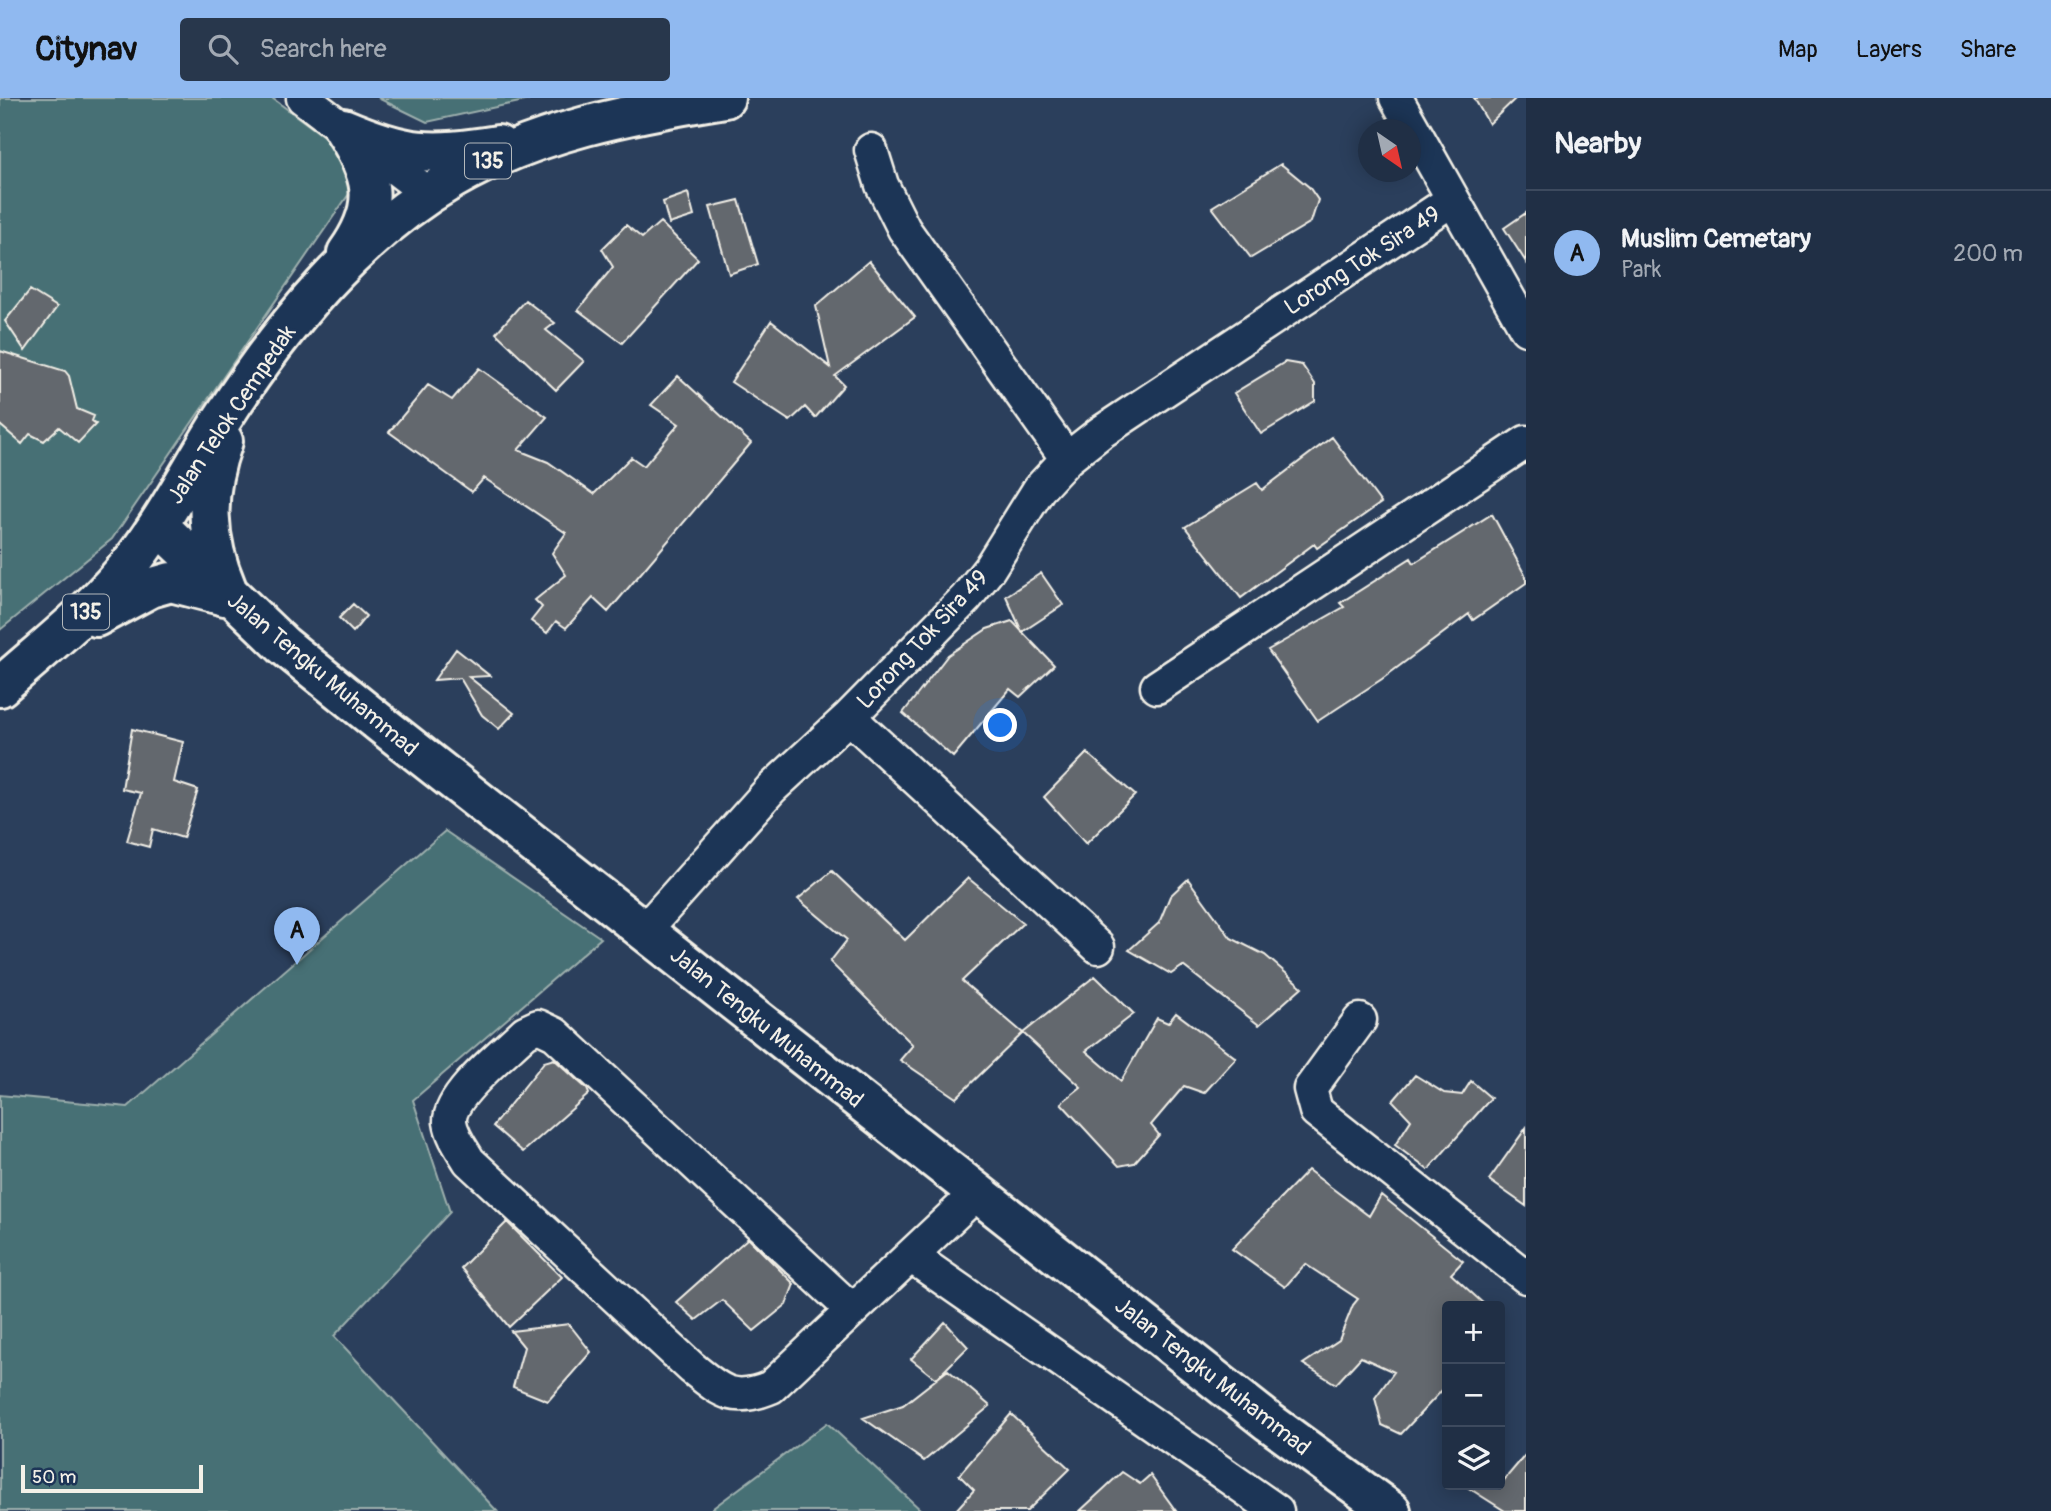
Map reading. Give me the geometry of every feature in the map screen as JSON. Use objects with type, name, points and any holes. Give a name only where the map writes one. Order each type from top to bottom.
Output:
[{"type":"main road","name":"Jalan Telok Cempedak","points":[[0,687],[114,583],[158,524],[250,377],[323,286],[368,242],[429,194],[504,154],[552,137],[641,112],[726,98]]},
{"type":"main road","points":[[342,128],[384,146],[411,152],[445,153],[552,137]]},
{"type":"main road","points":[[323,286],[358,237],[368,216],[371,197],[361,157],[342,128]]},
{"type":"main road","points":[[231,598],[212,545],[208,520],[209,493],[216,461],[250,377]]},
{"type":"main road","name":"Jalan Tengku Muhammad","points":[[158,524],[231,598],[360,708],[1269,1422],[1391,1511]]},
{"type":"main road","points":[[40,652],[149,587],[171,582],[231,598]]},
{"type":"street","points":[[303,98],[429,194]]},
{"type":"street","points":[[1396,98],[1526,329]]},
{"type":"street","points":[[871,150],[882,186],[904,229],[1067,459]]},
{"type":"street","name":"Lorong Tok Sira 49","points":[[645,930],[756,804],[849,717],[966,598],[996,558],[1039,489],[1067,459],[1100,433],[1452,200]]},
{"type":"street","points":[[1157,687],[1526,442]]},
{"type":"street","points":[[849,717],[1098,947]]},
{"type":"street","points":[[1360,1020],[1310,1089],[1316,1111],[1526,1277]]},
{"type":"street","points":[[852,1310],[555,1034],[538,1026],[525,1032],[455,1101],[450,1120],[457,1141],[469,1161],[692,1368],[729,1395],[750,1396],[771,1387],[977,1193]]},
{"type":"street","points":[[911,1256],[1255,1505]]},
{"type":"green space","points":[[0,98],[272,98],[345,152],[351,191],[112,539],[0,630]]},
{"type":"green space","points":[[378,98],[538,98],[427,122]]},
{"type":"green space","points":[[445,831],[601,938],[413,1100],[450,1212],[334,1336],[497,1511],[0,1511],[0,1095],[128,1107]]},
{"type":"green space","points":[[827,1423],[922,1511],[709,1511]]},
{"type":"building","points":[[1474,98],[1516,98],[1489,124]]},
{"type":"building","points":[[1281,164],[1309,187],[1318,200],[1311,222],[1251,258],[1212,207]]},
{"type":"building","points":[[688,193],[694,216],[669,224],[663,202]]},
{"type":"building","points":[[739,200],[758,264],[729,274],[710,207]]},
{"type":"building","points":[[1526,213],[1526,262],[1504,228]]},
{"type":"building","points":[[660,222],[698,259],[622,343],[578,310],[613,267],[602,249],[626,225],[642,238]]},
{"type":"building","points":[[869,261],[915,317],[835,376],[844,385],[815,418],[805,407],[790,421],[731,382],[771,321],[830,367],[816,306]]},
{"type":"building","points":[[30,290],[57,307],[25,351],[5,321]]},
{"type":"building","points":[[525,300],[555,323],[546,330],[584,361],[556,390],[496,333]]},
{"type":"building","points":[[0,351],[65,371],[69,376],[77,409],[94,416],[92,421],[96,424],[78,443],[59,427],[44,441],[30,434],[22,444],[0,425]]},
{"type":"building","points":[[1285,362],[1302,365],[1315,384],[1315,401],[1261,434],[1234,393]]},
{"type":"building","points":[[479,368],[547,417],[518,450],[548,462],[594,494],[631,457],[644,466],[679,424],[651,405],[678,376],[751,443],[608,612],[593,598],[566,628],[556,621],[547,633],[531,621],[542,607],[535,600],[566,575],[552,553],[566,533],[484,478],[472,492],[389,432],[428,385],[452,400]]},
{"type":"building","points":[[1332,437],[1381,503],[1317,548],[1314,544],[1241,598],[1185,527],[1257,483],[1262,490]]},
{"type":"building","points":[[1492,514],[1526,577],[1526,583],[1473,620],[1469,614],[1382,679],[1318,721],[1268,650],[1344,607],[1340,603],[1411,558],[1414,563]]},
{"type":"building","points":[[1041,573],[1063,605],[1022,632],[1006,596]]},
{"type":"building","points":[[353,604],[366,616],[353,632],[339,618]]},
{"type":"building","points":[[1012,621],[1054,665],[1020,697],[1010,689],[953,757],[903,713],[948,655],[987,629]]},
{"type":"building","points":[[456,649],[490,676],[469,677],[514,713],[499,729],[482,715],[460,678],[434,680]]},
{"type":"building","points":[[132,729],[183,742],[174,782],[198,790],[183,838],[153,829],[149,847],[127,841],[141,793],[122,789]]},
{"type":"building","points":[[1087,753],[1135,795],[1086,844],[1044,797]]},
{"type":"building","points":[[832,871],[905,940],[968,878],[1023,923],[962,981],[1023,1033],[956,1098],[900,1060],[913,1045],[830,962],[847,940],[798,899]]},
{"type":"building","points":[[1188,879],[1231,938],[1265,955],[1302,987],[1259,1025],[1183,966],[1171,974],[1129,950],[1159,923],[1170,896]]},
{"type":"building","points":[[1095,976],[1134,1014],[1086,1051],[1121,1081],[1157,1018],[1168,1023],[1176,1013],[1236,1058],[1204,1093],[1184,1086],[1151,1125],[1159,1135],[1134,1163],[1119,1166],[1061,1103],[1081,1087],[1023,1033]]},
{"type":"building","points":[[554,1059],[587,1089],[589,1094],[523,1152],[493,1126],[544,1062]]},
{"type":"building","points":[[1415,1075],[1444,1093],[1462,1095],[1471,1081],[1491,1098],[1428,1170],[1395,1145],[1411,1120],[1393,1101]]},
{"type":"building","points":[[1526,1128],[1526,1206],[1489,1180]]},
{"type":"building","points":[[1308,1170],[1369,1216],[1381,1195],[1463,1261],[1451,1274],[1481,1301],[1442,1301],[1442,1390],[1401,1434],[1382,1425],[1375,1398],[1394,1372],[1361,1357],[1336,1384],[1303,1364],[1339,1340],[1358,1299],[1305,1264],[1285,1287],[1232,1249]]},
{"type":"building","points":[[507,1222],[562,1277],[509,1327],[461,1268]]},
{"type":"building","points":[[748,1238],[794,1284],[786,1305],[754,1331],[722,1300],[696,1320],[676,1302]]},
{"type":"building","points":[[945,1322],[968,1347],[936,1379],[911,1359]]},
{"type":"building","points":[[569,1324],[591,1352],[548,1401],[513,1387],[524,1347],[511,1331]]},
{"type":"building","points":[[948,1370],[990,1406],[924,1461],[863,1418],[903,1405]]},
{"type":"building","points":[[1011,1414],[1070,1469],[1027,1511],[955,1511],[974,1490],[959,1475]]},
{"type":"building","points":[[1526,1454],[1526,1511],[1505,1511],[1472,1490],[1505,1490],[1505,1479]]},
{"type":"building","points":[[1122,1472],[1140,1484],[1150,1475],[1176,1511],[1080,1511]]},
{"type":"place","name":"Muslim Cemetary","points":[[297,965]]}]
